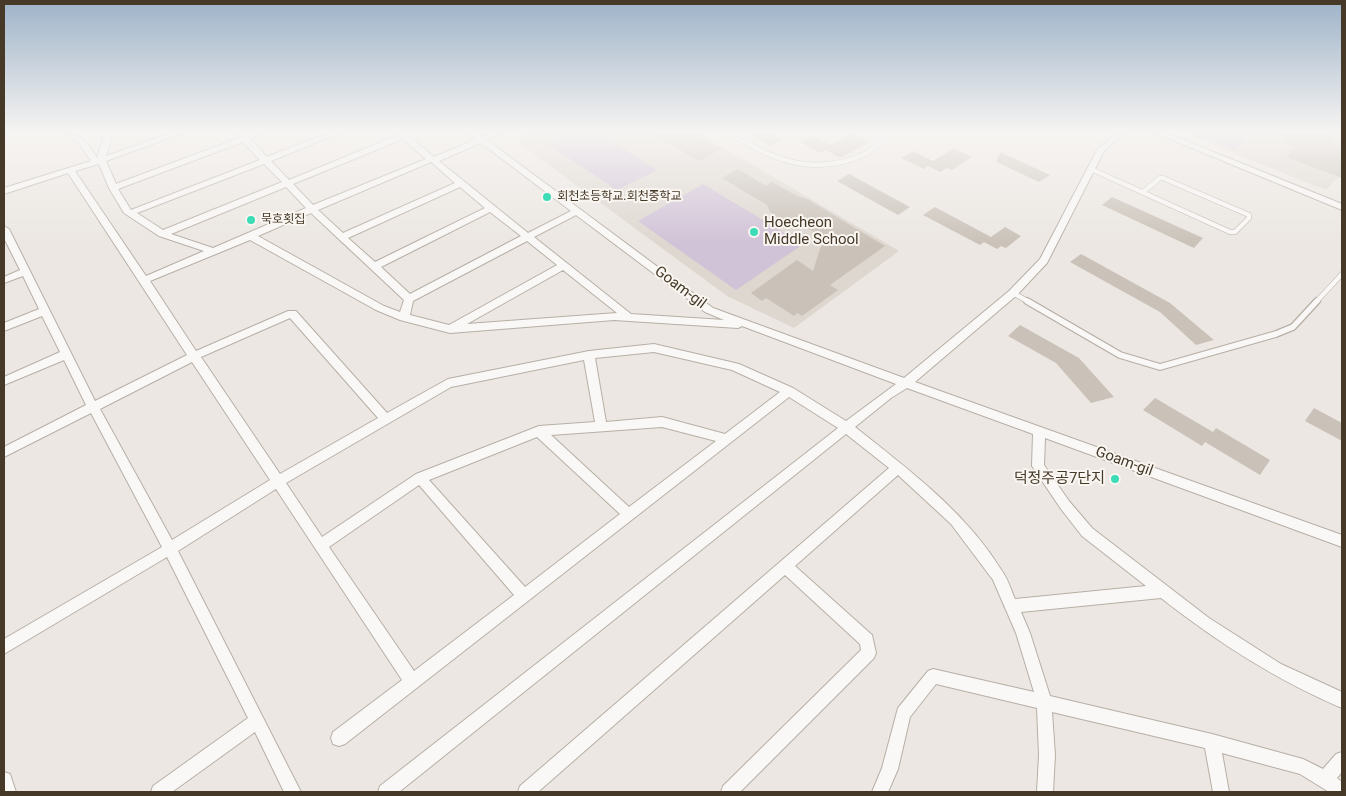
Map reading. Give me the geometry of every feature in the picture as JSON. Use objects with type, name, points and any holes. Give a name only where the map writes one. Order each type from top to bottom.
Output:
[{"type":"street","points":[[103,169],[130,213],[162,234],[213,251]]},
{"type":"street","points":[[113,188],[163,169]]},
{"type":"street","points":[[130,213],[242,169]]},
{"type":"street","points":[[274,169],[312,209],[409,299]]},
{"type":"street","points":[[162,234],[319,169]]},
{"type":"street","points":[[144,280],[410,169]]},
{"type":"street","points":[[444,169],[629,317]]},
{"type":"street","name":"Goam-gil","points":[[521,169],[709,310],[752,324],[906,383],[1342,541]]},
{"type":"street","points":[[386,792],[846,427],[906,383],[1014,293],[1044,261],[1091,169]]},
{"type":"street","points":[[1249,169],[1342,207]]},
{"type":"street","points":[[4,191],[70,170],[412,682]]},
{"type":"street","points":[[342,237],[461,183]]},
{"type":"street","points":[[374,266],[491,208]]},
{"type":"street","points":[[404,318],[409,299],[578,211]]},
{"type":"street","points":[[5,232],[93,407],[170,548],[293,792]]},
{"type":"street","points":[[251,236],[380,308],[404,318],[450,329],[629,317],[752,324]]},
{"type":"street","points":[[450,329],[563,266]]},
{"type":"street","points":[[4,280],[26,272]]},
{"type":"street","points":[[4,327],[45,311]]},
{"type":"street","points":[[4,452],[194,356],[292,313],[386,419]]},
{"type":"street","points":[[4,647],[278,481],[448,383],[589,355],[654,348],[736,367],[789,391],[846,427],[898,468],[956,520],[998,576],[1023,633],[1044,702],[1047,755],[1045,792]]},
{"type":"street","points":[[4,382],[67,354]]},
{"type":"street","points":[[589,355],[601,426]]},
{"type":"street","points":[[339,738],[789,391]]},
{"type":"street","points":[[321,545],[420,478],[539,431],[662,422],[726,439]]},
{"type":"street","points":[[539,431],[628,514]]},
{"type":"street","points":[[1038,431],[1038,466],[1065,506],[1087,532],[1204,623],[1276,669],[1342,700]]},
{"type":"street","points":[[526,792],[898,468]]},
{"type":"street","points":[[420,478],[524,596]]},
{"type":"street","points":[[729,792],[869,654],[867,640],[785,566]]},
{"type":"street","points":[[1011,606],[1162,591]]},
{"type":"street","points":[[880,792],[890,769],[903,713],[933,676],[1212,742],[1303,767],[1325,779],[1342,792]]},
{"type":"street","points":[[160,792],[257,721]]},
{"type":"street","points":[[1212,742],[1221,792]]},
{"type":"street","points":[[1325,779],[1342,760]]},
{"type":"street","points":[[4,780],[8,792]]},
{"type":"lane","points":[[1091,169],[1230,232],[1235,232],[1249,218],[1249,215],[1163,178],[1160,178],[1143,192]]},
{"type":"lane","points":[[1014,293],[1120,355],[1160,367],[1276,334],[1293,327],[1342,274]]},
{"type":"shaded area","name":"Hoecheon Middle School","points":[[555,169],[760,169],[899,251],[794,328],[727,296]]},
{"type":"shaded area","points":[[585,169],[657,170],[617,190]]},
{"type":"shaded area","points":[[1274,169],[1342,169],[1342,173],[1326,190]]},
{"type":"shaded area","points":[[703,184],[798,241],[799,247],[736,290],[638,221]]},
{"type":"building","points":[[738,169],[766,186],[772,182],[797,196],[807,199],[885,246],[830,285],[838,290],[802,316],[797,313],[794,316],[766,298],[762,301],[751,293],[797,260],[813,271],[820,249],[826,239],[796,222],[777,217],[770,212],[767,205],[722,178]]},
{"type":"building","points":[[1011,169],[1037,169],[1050,175],[1039,182]]},
{"type":"building","points":[[1318,169],[1342,169],[1342,178]]},
{"type":"building","points":[[849,174],[910,207],[898,215],[837,181]]},
{"type":"building","points":[[1112,197],[1203,238],[1194,248],[1102,205]]},
{"type":"building","points":[[935,207],[991,237],[980,245],[923,215]]},
{"type":"building","points":[[1005,227],[1021,236],[1006,248],[1001,246],[997,249],[984,242]]},
{"type":"building","points":[[1081,254],[1170,303],[1214,340],[1196,345],[1160,312],[1070,262]]},
{"type":"building","points":[[1020,325],[1079,358],[1114,397],[1091,403],[1056,363],[1008,336]]},
{"type":"building","points":[[1155,398],[1213,432],[1216,428],[1270,460],[1260,475],[1205,442],[1202,446],[1143,410]]},
{"type":"building","points":[[1314,408],[1342,423],[1342,441],[1305,421]]},
{"type":"place","name":"회천초등학교.회천중학교","points":[[547,197]]},
{"type":"place","name":"묵호횟집","points":[[251,220]]},
{"type":"place","name":"Hoecheon Middle School","points":[[754,232]]},
{"type":"place","name":"덕정주공7단지","points":[[1115,479]]}]
